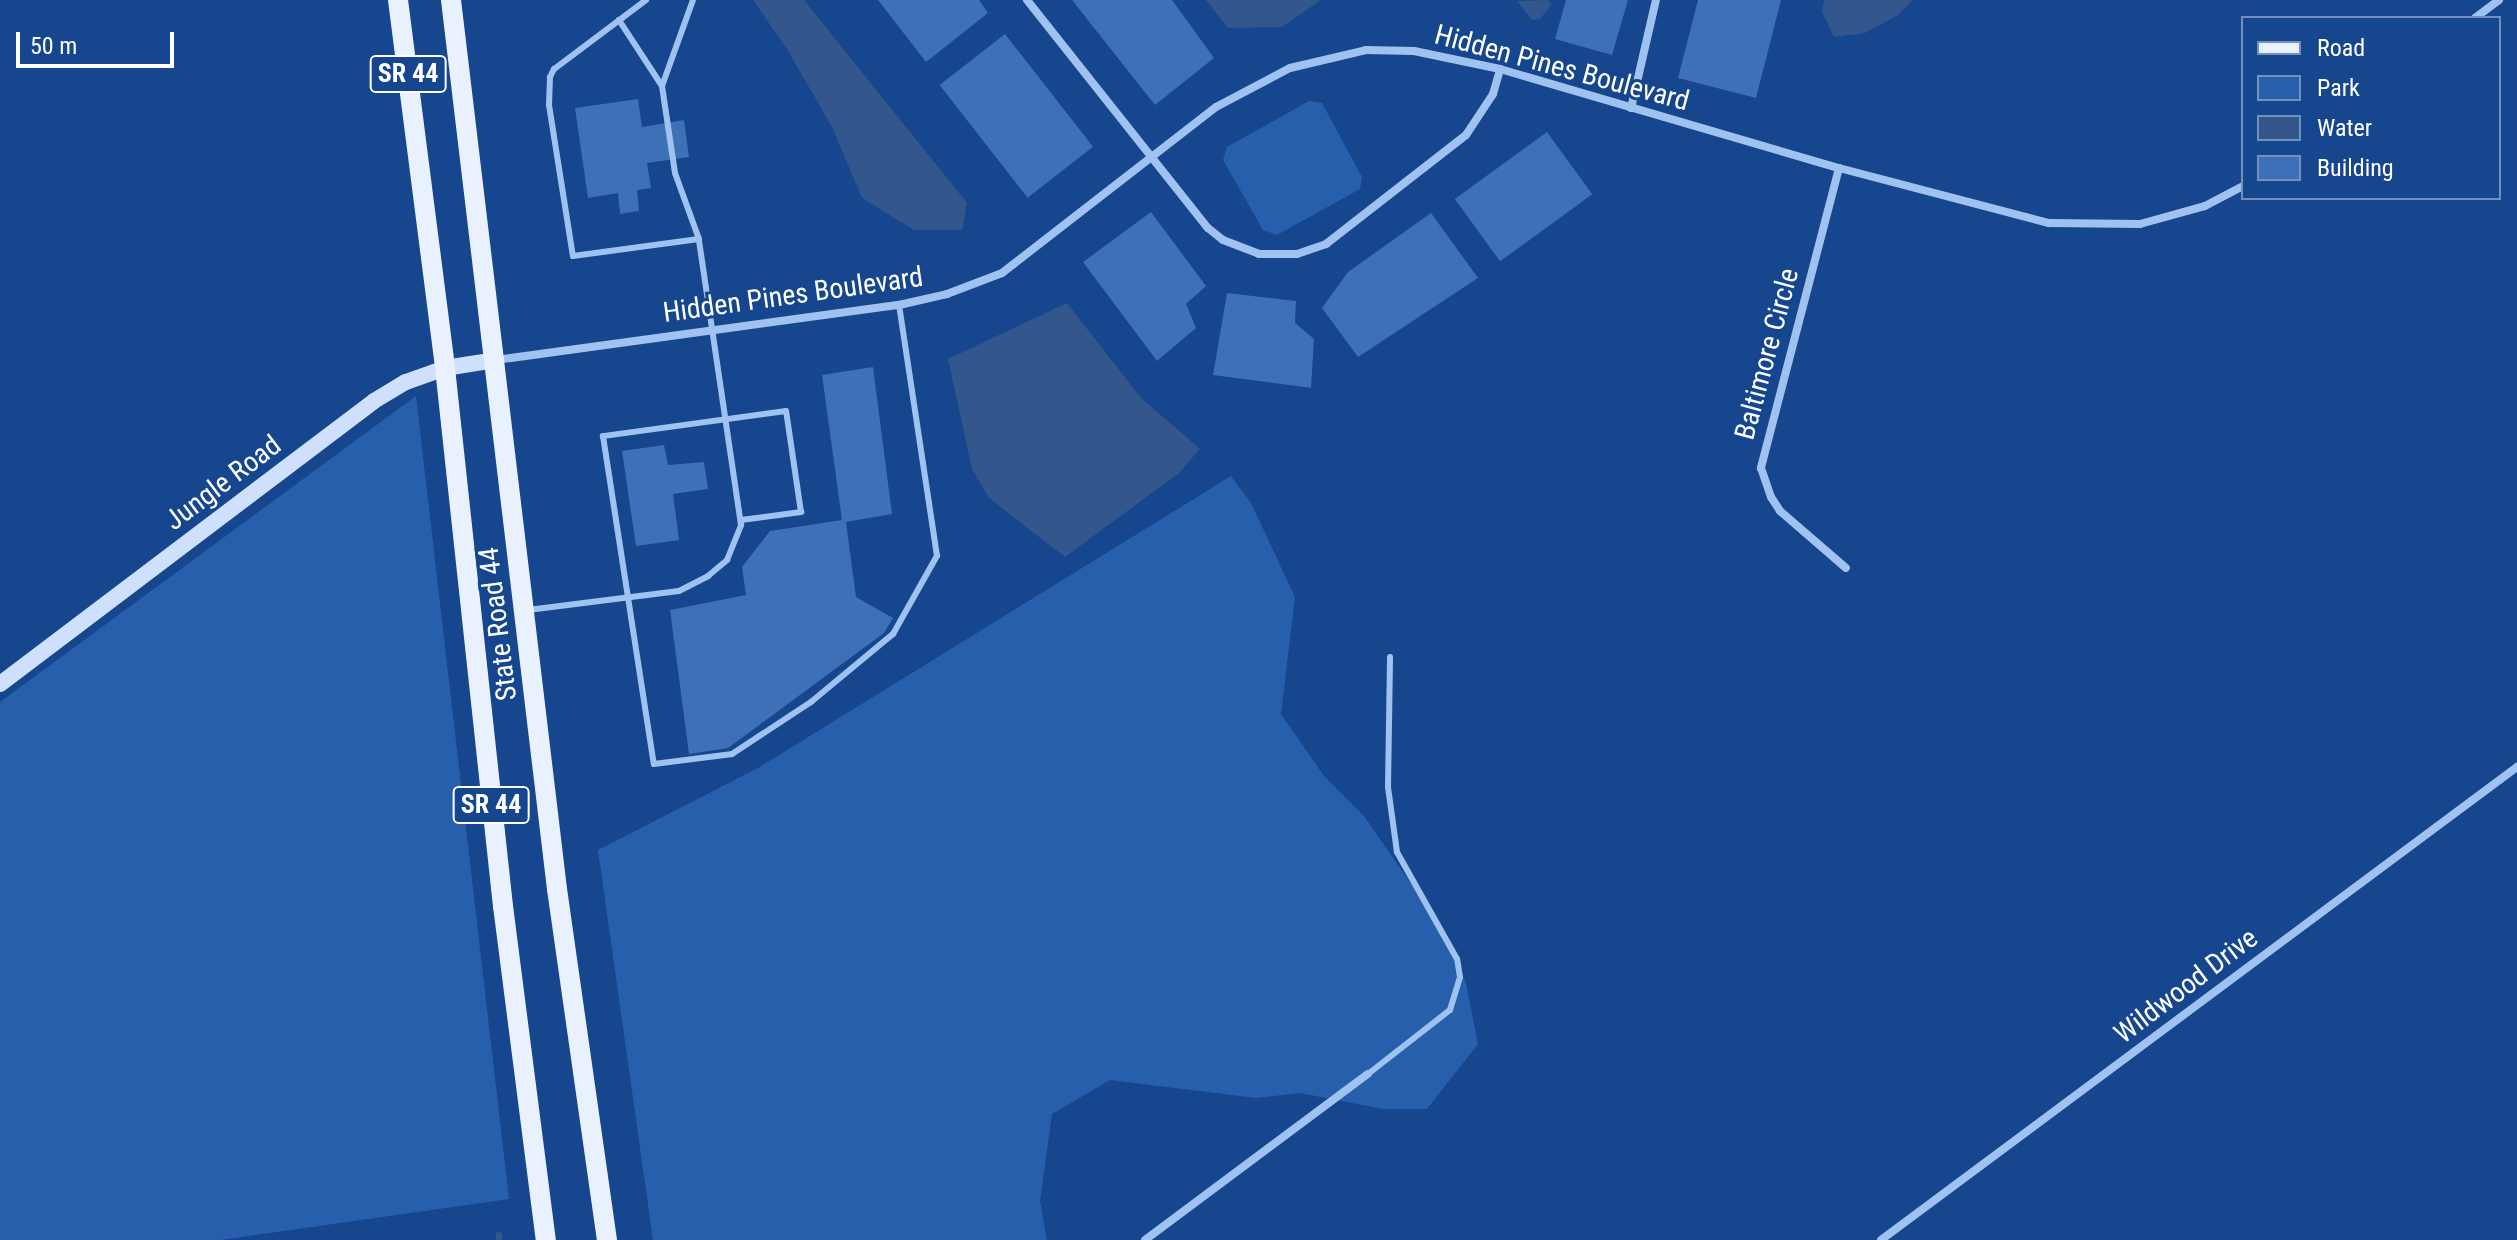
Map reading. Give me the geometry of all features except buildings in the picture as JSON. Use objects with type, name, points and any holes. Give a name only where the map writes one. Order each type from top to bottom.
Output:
[{"type":"main road","name":"State Road 44","points":[[398,0],[445,368],[482,726],[546,1240]]},
{"type":"main road","name":"State Road 44","points":[[451,0],[557,889],[607,1240]]},
{"type":"street","points":[[1027,0],[1208,228],[1223,240],[1259,254],[1297,254],[1326,244],[1466,135],[1493,94],[1500,69]]},
{"type":"street","points":[[1631,108],[1656,0]]},
{"type":"street","points":[[2478,16],[2499,0]]},
{"type":"street","name":"Hidden Pines Boulevard","points":[[496,360],[899,305],[947,294],[1002,273],[1216,107],[1290,68],[1366,50],[1414,51],[1500,69],[1839,168],[2049,223],[2140,224],[2205,206],[2241,187]]},
{"type":"street","name":"Baltimore Circle","points":[[1839,168],[1761,468],[1771,497],[1780,511],[1846,568]]},
{"type":"street","name":"Jungle Road","points":[[0,684],[374,401],[406,382],[445,368],[496,360]]},
{"type":"street","name":"Wildwood Drive","points":[[1881,1240],[2517,767]]},
{"type":"street","points":[[1145,1240],[1368,1074]]},
{"type":"street","points":[[533,1150],[553,1240]]},
{"type":"lane","points":[[646,0],[554,69],[550,77],[549,105],[573,256],[699,239]]},
{"type":"lane","points":[[662,86],[693,0]]},
{"type":"lane","points":[[524,611],[679,591],[708,576],[727,560],[741,520],[699,239],[675,173],[662,86],[619,20]]},
{"type":"lane","points":[[741,520],[801,512],[786,411],[603,436],[654,764],[732,754],[811,702],[893,634],[937,556],[899,305]]},
{"type":"lane","points":[[1368,1074],[1450,1010],[1460,977],[1457,959],[1397,852],[1388,787],[1390,657]]},
{"type":"green space","points":[[1309,101],[1322,103],[1362,177],[1360,189],[1277,235],[1263,230],[1223,160],[1227,147]]},
{"type":"green space","points":[[416,396],[509,1199],[220,1240],[0,1240],[0,702]]},
{"type":"green space","points":[[1231,476],[1251,503],[1295,597],[1281,714],[1324,776],[1364,816],[1441,927],[1466,983],[1478,1044],[1427,1109],[1383,1109],[1300,1093],[1256,1098],[1110,1080],[1052,1114],[1040,1201],[1047,1240],[653,1240],[598,850],[758,768]]},
{"type":"water","points":[[753,0],[804,0],[967,203],[962,230],[914,230],[862,198],[832,127],[787,49]]},
{"type":"water","points":[[1206,0],[1321,0],[1282,27],[1228,28]]},
{"type":"water","points":[[1548,0],[1551,5],[1540,19],[1532,20],[1517,1]]},
{"type":"water","points":[[1824,0],[1913,0],[1898,15],[1865,33],[1834,37],[1822,12]]},
{"type":"water","points":[[1067,303],[1141,398],[1200,449],[1179,473],[1065,557],[989,498],[972,469],[948,359]]},
{"type":"waterway","points":[[499,1235],[499,1240]]}]
